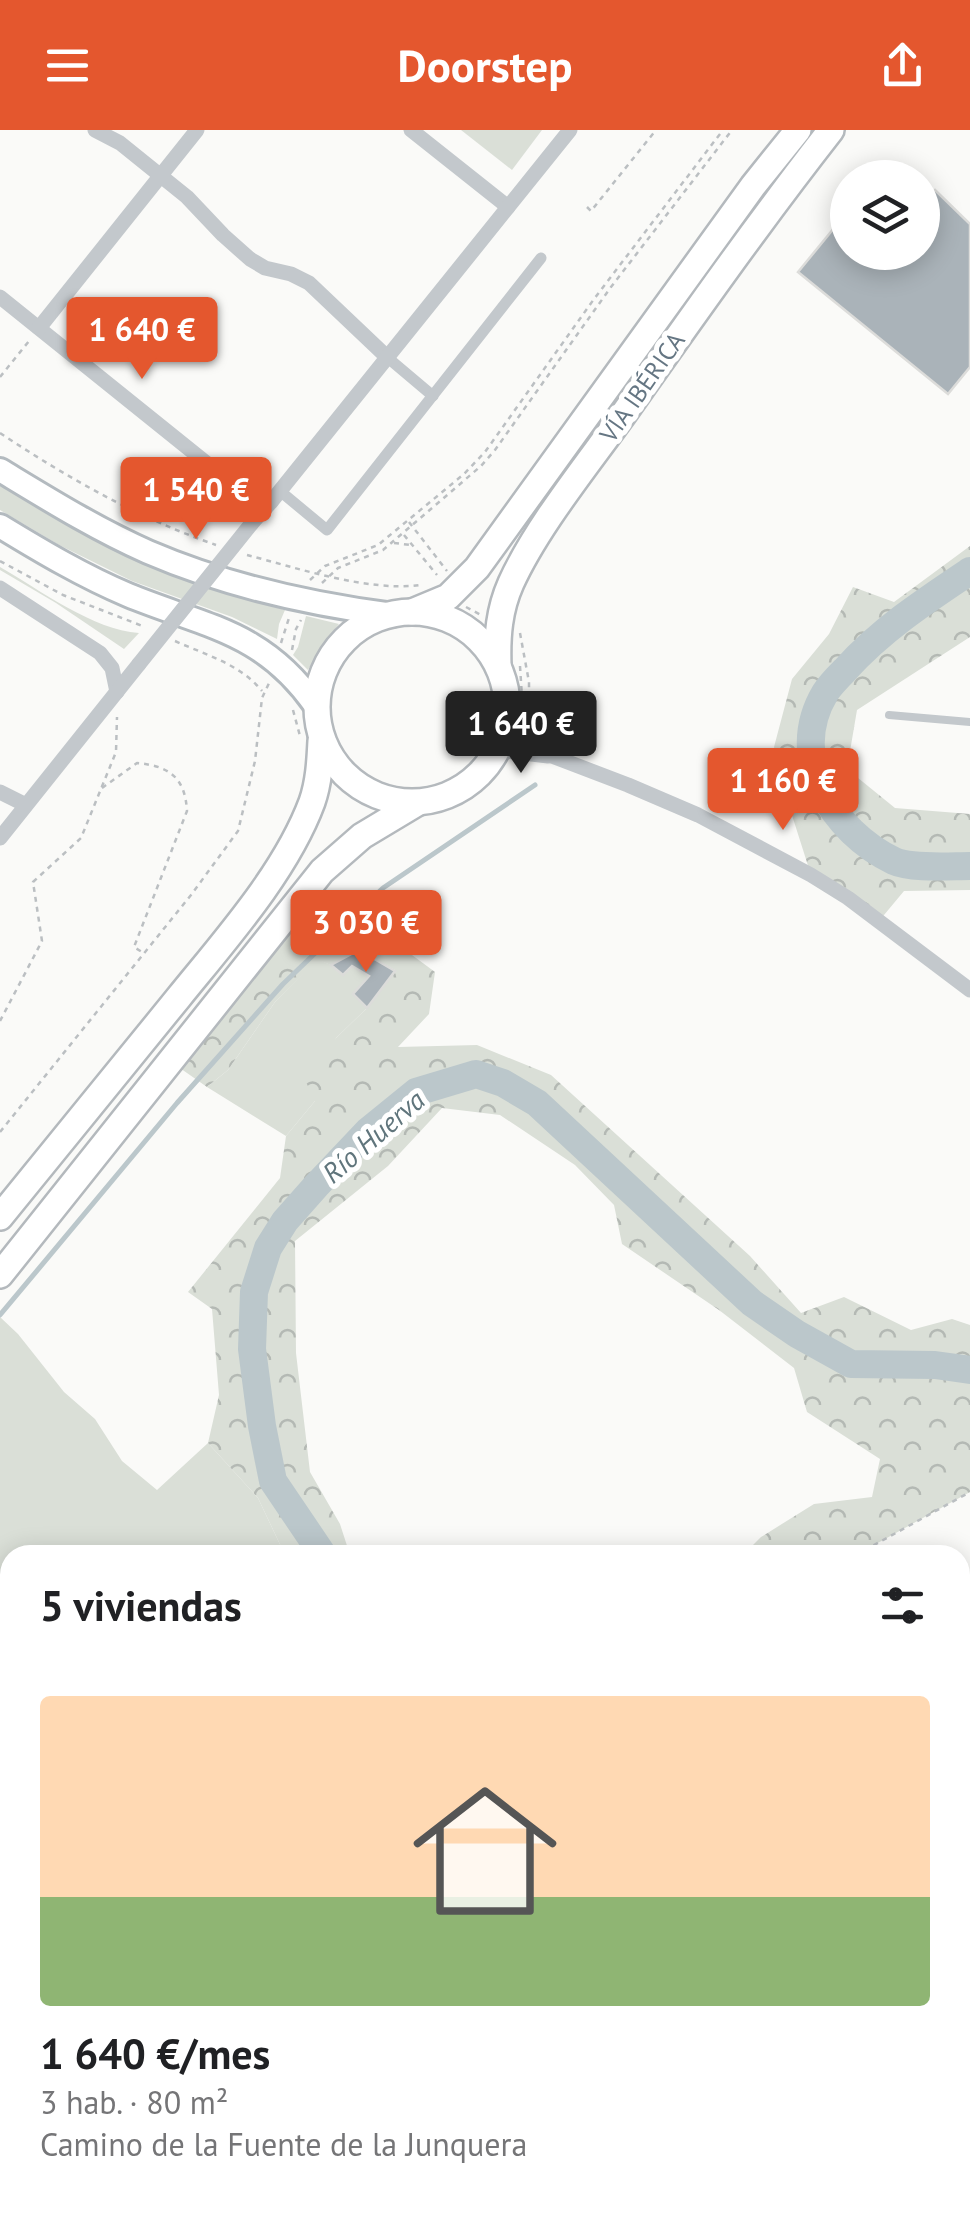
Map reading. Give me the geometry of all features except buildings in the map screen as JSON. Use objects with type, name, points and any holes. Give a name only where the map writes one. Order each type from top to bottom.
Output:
[{"type":"highway","name":"VÍA IBÉRICA","points":[[303,705],[332,656],[360,628],[400,607],[448,596],[477,568],[753,186],[798,130]]},
{"type":"highway","name":"VÍA IBÉRICA","points":[[506,718],[498,664],[498,629],[513,579],[567,492],[831,130]]},
{"type":"highway","points":[[400,607],[432,614],[467,629],[498,664]]},
{"type":"highway","points":[[0,1217],[204,966],[293,842],[318,777],[303,705]]},
{"type":"highway","points":[[0,1276],[322,871],[362,836],[417,803],[469,783],[497,750],[506,718]]},
{"type":"highway","points":[[311,741],[363,790],[384,799],[417,803]]},
{"type":"main road","points":[[0,470],[62,508],[147,551],[224,580],[400,607]]},
{"type":"main road","points":[[0,526],[126,594],[241,638],[271,668],[290,674],[303,705]]},
{"type":"street","points":[[95,130],[120,142],[187,196],[237,248],[265,268],[309,282],[433,396]]},
{"type":"street","points":[[39,328],[196,130]]},
{"type":"street","points":[[411,130],[508,207]]},
{"type":"street","points":[[0,838],[570,130]]},
{"type":"street","points":[[276,497],[327,530],[541,258]]},
{"type":"street","points":[[0,297],[250,498],[261,502],[276,497]]},
{"type":"street","points":[[0,588],[100,653],[112,668],[117,692]]},
{"type":"street","points":[[506,718],[526,740],[552,756],[698,815],[812,875],[970,990]]},
{"type":"street","points":[[497,750],[552,756]]},
{"type":"street","points":[[0,792],[26,804]]},
{"type":"lane","points":[[890,716],[970,722]]},
{"type":"path","points":[[587,207],[591,210],[656,130]]},
{"type":"path","points":[[723,130],[725,138]]},
{"type":"path","points":[[0,1132],[238,832],[271,668],[286,624],[317,573],[331,563],[378,546],[486,452],[594,299],[723,130]]},
{"type":"path","points":[[307,592],[342,566],[378,553],[466,482],[495,450],[611,287],[732,130]]},
{"type":"path","points":[[0,377],[39,328]]},
{"type":"path","points":[[0,433],[123,507],[222,546]]},
{"type":"path","points":[[408,521],[413,528]]},
{"type":"path","points":[[392,543],[412,545]]},
{"type":"path","points":[[240,553],[329,575],[398,586],[428,584]]},
{"type":"path","points":[[0,561],[62,595],[154,632]]},
{"type":"path","points":[[440,578],[448,572]]},
{"type":"path","points":[[398,586],[400,607]]},
{"type":"path","points":[[171,639],[237,668],[264,692]]},
{"type":"path","points":[[271,668],[278,686]]},
{"type":"path","points":[[0,1021],[42,942],[34,882],[81,838],[116,752],[117,692]]},
{"type":"path","points":[[303,705],[311,741]]},
{"type":"path","points":[[101,789],[137,764],[151,765],[174,775],[186,799],[187,811],[134,947],[144,953]]},
{"type":"path","points":[[874,1545],[970,1492]]},
{"type":"green space","points":[[461,130],[542,130],[512,170]]},
{"type":"green space","points":[[0,484],[67,525],[137,559],[285,610],[277,639],[232,617],[132,581],[59,545],[0,510]]},
{"type":"green space","points":[[970,546],[970,637],[857,710],[847,769],[895,808],[970,814],[970,890],[904,891],[879,921],[811,875],[774,747],[792,679],[829,634],[853,587],[894,602]]},
{"type":"green space","points":[[0,567],[85,617],[139,633],[124,649]]},
{"type":"green space","points":[[306,616],[339,624],[308,670],[293,655]]},
{"type":"green space","points":[[309,897],[370,924],[435,972],[429,1014],[398,1047],[477,1045],[551,1075],[750,1256],[801,1313],[844,1297],[911,1330],[952,1319],[970,1325],[970,1492],[874,1545],[753,1545],[814,1504],[872,1497],[880,1459],[807,1412],[794,1368],[719,1310],[622,1244],[614,1205],[575,1165],[500,1115],[442,1108],[388,1166],[295,1241],[296,1353],[310,1472],[340,1524],[347,1545],[280,1545],[258,1498],[208,1443],[219,1395],[212,1309],[188,1292],[280,1178],[286,1136],[315,1101],[305,1080],[395,970],[359,950],[331,965],[317,960],[275,1002],[228,1070],[207,1087],[177,1066]]},
{"type":"green space","points":[[317,959],[342,974],[352,966],[369,976],[353,994],[367,1008],[336,1038],[315,1101],[286,1136],[207,1087],[228,1070],[275,1002]]},
{"type":"green space","points":[[0,1317],[64,1392],[95,1419],[122,1461],[157,1490],[208,1443],[258,1498],[280,1545],[0,1545]]},
{"type":"waterway","name":"Río Huerva","points":[[970,571],[889,629],[837,678],[814,718],[811,743],[822,790],[852,832],[872,848],[910,865],[970,866]]},
{"type":"waterway","points":[[0,1315],[177,1103],[283,984],[383,888],[535,785]]},
{"type":"waterway","name":"Río Huerva","points":[[316,1545],[273,1481],[262,1426],[252,1349],[254,1292],[268,1248],[285,1221],[368,1131],[416,1092],[476,1074],[503,1083],[537,1103],[752,1303],[797,1334],[851,1364],[935,1365],[970,1370]]}]
